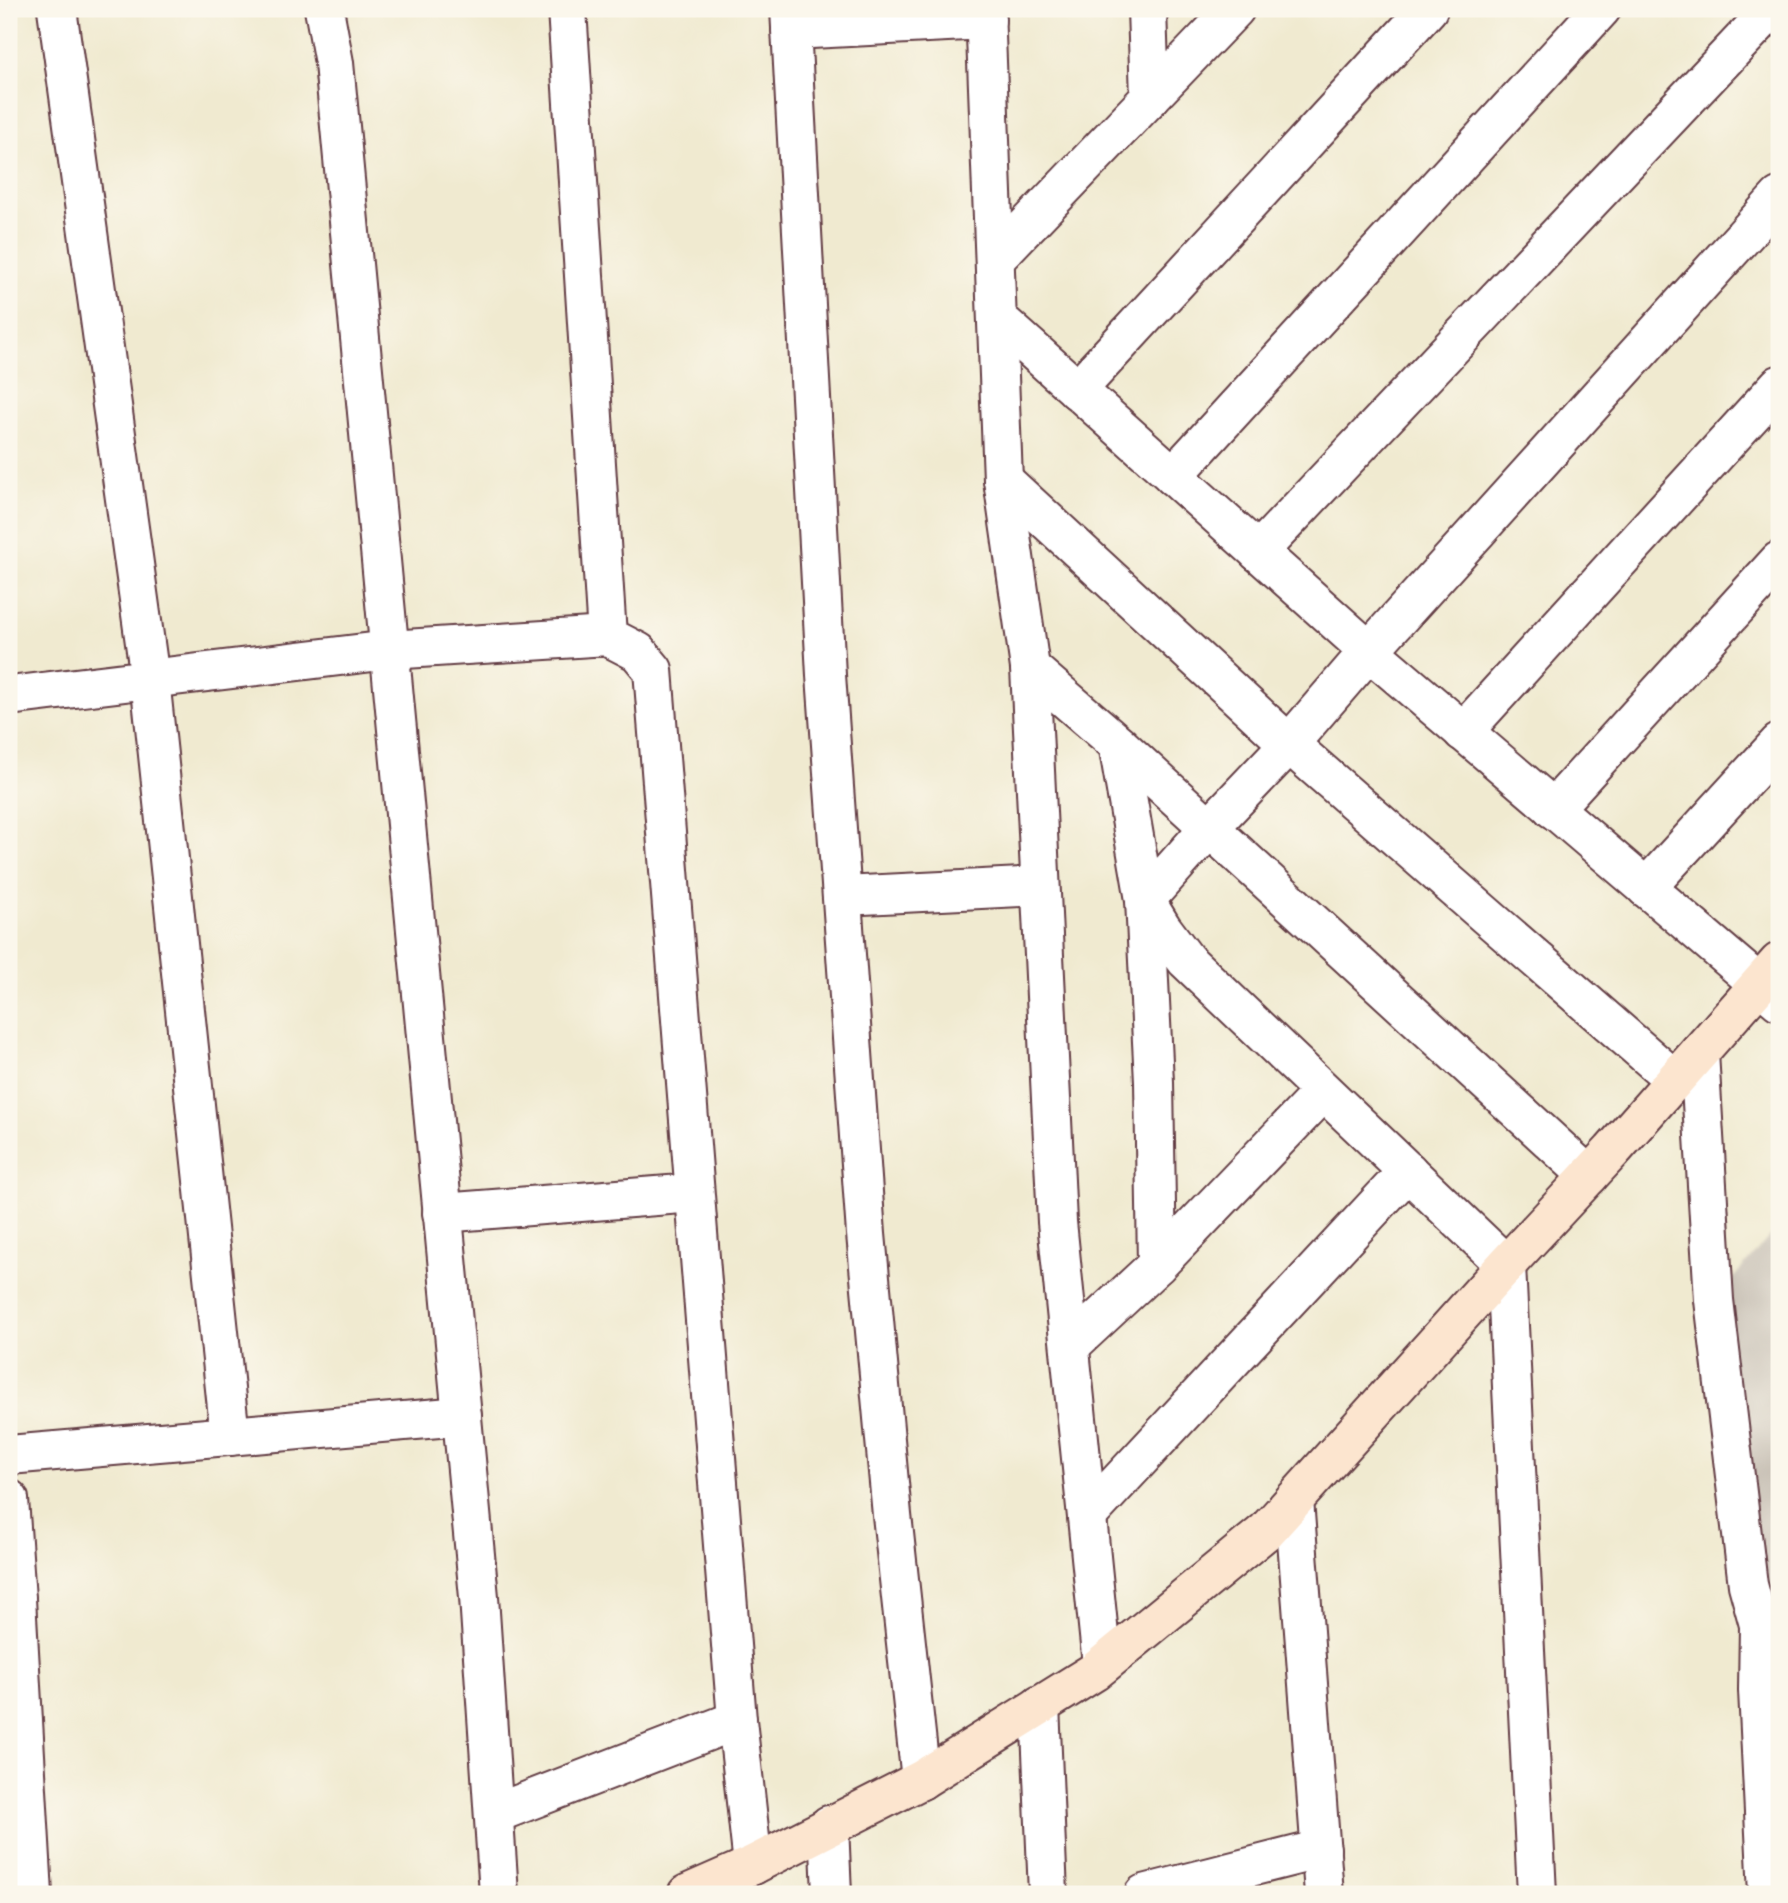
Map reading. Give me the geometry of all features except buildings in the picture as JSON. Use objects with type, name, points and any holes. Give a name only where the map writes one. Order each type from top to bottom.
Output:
[{"type":"street","points":[[57,9],[150,679],[230,1436]]},
{"type":"street","points":[[324,9],[334,63],[479,1597],[499,1894]]},
{"type":"street","points":[[567,9],[607,636]]},
{"type":"street","points":[[1147,9],[1150,98]]},
{"type":"street","points":[[995,259],[1235,9]]},
{"type":"street","points":[[1077,390],[1428,9]]},
{"type":"street","points":[[1173,476],[1601,9]]},
{"type":"street","points":[[921,1780],[892,1515],[870,1275],[819,552],[791,19],[986,15],[1003,480],[1030,668],[1057,1222],[1102,1665]]},
{"type":"street","points":[[1258,552],[1770,15]]},
{"type":"street","points":[[1145,900],[1289,744],[1369,651],[1779,197]]},
{"type":"street","points":[[687,1894],[753,1865],[921,1780],[1040,1706],[1102,1665],[1266,1531],[1687,1066],[1773,983],[1646,888],[1463,732],[997,318]]},
{"type":"street","points":[[1463,732],[1779,385]]},
{"type":"street","points":[[1003,480],[1289,744],[1687,1066],[1748,1585],[1772,1633],[1758,1690],[1768,1894]]},
{"type":"street","points":[[1553,809],[1779,561]]},
{"type":"street","points":[[9,696],[389,650],[607,636],[638,652],[653,670],[737,1720],[753,1865]]},
{"type":"street","points":[[1030,668],[1210,827],[1589,1176]]},
{"type":"street","points":[[1646,888],[1779,743]]},
{"type":"street","points":[[1118,744],[1145,900],[1154,1082],[1157,1265]]},
{"type":"street","points":[[843,896],[1040,886]]},
{"type":"street","points":[[1145,900],[1186,960],[1506,1265],[1537,1894]]},
{"type":"street","points":[[1070,1346],[1157,1265],[1323,1093]]},
{"type":"street","points":[[1087,1516],[1408,1171]]},
{"type":"street","points":[[442,1213],[694,1193]]},
{"type":"street","points":[[9,1455],[462,1416]]},
{"type":"street","points":[[9,1499],[19,1859],[33,1894]]},
{"type":"street","points":[[1294,1500],[1324,1894]]},
{"type":"street","points":[[1040,1706],[1048,1894]]},
{"type":"street","points":[[494,1814],[737,1720]]},
{"type":"street","points":[[829,1825],[832,1894]]},
{"type":"street","points":[[1144,1894],[1321,1849]]},
{"type":"shaded area","points":[[1779,1226],[1779,1894],[1714,1300]]}]
